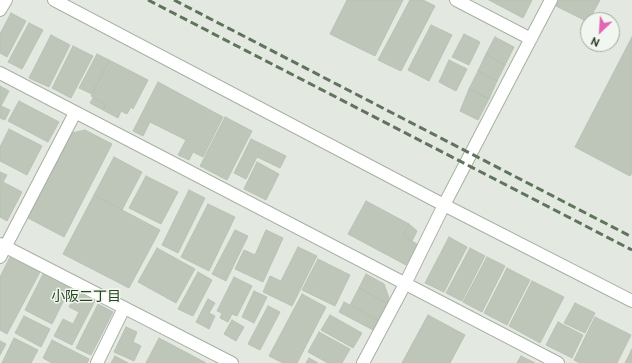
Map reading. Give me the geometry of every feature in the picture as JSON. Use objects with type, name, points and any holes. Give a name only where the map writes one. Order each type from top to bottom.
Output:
[{"type":"street","points":[[0,10],[6,0]]},
{"type":"street","points":[[54,0],[632,302]]},
{"type":"street","points":[[456,0],[531,39]]},
{"type":"street","points":[[363,363],[551,0]]},
{"type":"street","points":[[0,73],[558,363]]},
{"type":"street","points":[[75,113],[2,249],[124,308],[232,363]]},
{"type":"street","points":[[96,363],[124,308]]},
{"type":"building","points":[[347,0],[403,0],[375,56],[330,34]]},
{"type":"building","points":[[410,0],[423,0],[435,6],[401,71],[378,60]]},
{"type":"building","points":[[489,0],[532,0],[523,18]]},
{"type":"building","points":[[559,0],[600,0],[593,12],[580,12],[580,18],[556,6]]},
{"type":"building","points":[[11,13],[26,21],[7,57],[0,53],[0,34]]},
{"type":"building","points":[[29,23],[43,30],[22,69],[8,62]]},
{"type":"building","points":[[431,25],[452,35],[429,81],[408,70]]},
{"type":"building","points":[[464,34],[480,42],[469,65],[452,57]]},
{"type":"building","points":[[51,35],[70,45],[49,87],[29,78]]},
{"type":"building","points":[[495,37],[514,47],[505,65],[486,54]]},
{"type":"building","points":[[632,37],[632,173],[630,176],[575,147]]},
{"type":"building","points":[[73,46],[93,56],[71,98],[52,88]]},
{"type":"building","points":[[97,54],[109,60],[92,94],[79,88]]},
{"type":"building","points":[[486,54],[505,65],[497,81],[478,71]]},
{"type":"building","points":[[109,60],[148,80],[133,109],[131,107],[127,114],[121,111],[118,118],[103,110],[106,104],[91,96]]},
{"type":"building","points":[[449,60],[467,69],[456,91],[439,82]]},
{"type":"building","points":[[478,71],[497,81],[489,99],[469,89]]},
{"type":"building","points":[[158,82],[223,117],[203,157],[193,152],[189,160],[178,155],[186,140],[150,122],[143,136],[133,131]]},
{"type":"building","points":[[0,86],[9,91],[1,106],[10,110],[5,120],[0,118]]},
{"type":"building","points":[[469,89],[489,99],[478,120],[460,111]]},
{"type":"building","points":[[93,98],[106,104],[103,110],[90,103]]},
{"type":"building","points":[[19,101],[59,122],[48,142],[8,121]]},
{"type":"building","points":[[225,117],[252,131],[227,180],[200,166]]},
{"type":"building","points":[[9,129],[42,146],[27,175],[0,161],[0,147]]},
{"type":"building","points":[[85,130],[112,144],[64,237],[28,218],[72,133]]},
{"type":"building","points":[[251,139],[286,156],[280,168],[257,157],[246,179],[234,173]]},
{"type":"building","points":[[114,157],[142,172],[122,210],[94,195]]},
{"type":"building","points":[[257,162],[279,174],[266,200],[244,189]]},
{"type":"building","points":[[0,172],[7,175],[3,182],[22,192],[7,221],[0,217]]},
{"type":"building","points":[[146,176],[178,192],[161,224],[129,208]]},
{"type":"building","points":[[189,190],[205,198],[178,253],[162,245]]},
{"type":"building","points":[[94,195],[160,230],[129,288],[63,254]]},
{"type":"building","points":[[366,201],[409,224],[403,236],[417,244],[406,265],[348,234]]},
{"type":"building","points":[[208,204],[235,217],[209,271],[181,257]]},
{"type":"building","points":[[409,224],[417,231],[412,241],[403,236]]},
{"type":"building","points":[[235,230],[248,236],[226,281],[212,274]]},
{"type":"building","points":[[266,230],[283,238],[263,282],[235,269],[244,250],[255,255]]},
{"type":"building","points":[[449,237],[467,247],[444,292],[425,283]]},
{"type":"building","points":[[298,247],[317,256],[292,306],[263,292],[270,276],[281,281]]},
{"type":"building","points":[[157,248],[195,269],[176,303],[138,282]]},
{"type":"building","points":[[470,248],[485,256],[462,301],[446,293]]},
{"type":"building","points":[[10,257],[40,272],[7,334],[0,330],[0,277]]},
{"type":"building","points":[[487,257],[505,266],[482,312],[463,302]]},
{"type":"building","points":[[318,259],[350,275],[335,306],[302,290]]},
{"type":"building","points":[[507,268],[530,280],[507,325],[484,313]]},
{"type":"building","points":[[44,272],[71,286],[52,324],[25,310]]},
{"type":"building","points":[[198,272],[212,280],[193,316],[178,309]]},
{"type":"building","points":[[366,274],[384,284],[389,298],[387,303],[359,288]]},
{"type":"building","points":[[234,277],[252,286],[237,316],[232,314],[228,322],[220,318],[222,313],[217,311]]},
{"type":"building","points":[[532,281],[564,297],[540,343],[509,326]]},
{"type":"building","points":[[359,288],[387,303],[378,320],[350,305]]},
{"type":"building","points":[[254,291],[267,297],[254,323],[242,317]]},
{"type":"building","points":[[77,292],[95,301],[72,345],[54,336],[63,319],[73,324],[79,312],[69,307]]},
{"type":"building","points":[[302,294],[326,307],[297,363],[283,363],[269,356]]},
{"type":"building","points":[[208,299],[215,303],[209,313],[215,316],[209,329],[196,322]]},
{"type":"building","points":[[344,302],[378,320],[373,330],[339,312]]},
{"type":"building","points":[[575,303],[595,313],[585,333],[564,323]]},
{"type":"building","points":[[98,304],[113,312],[91,355],[76,348]]},
{"type":"building","points":[[268,306],[280,312],[260,350],[248,344]]},
{"type":"building","points":[[330,315],[362,333],[353,348],[321,330]]},
{"type":"building","points":[[428,315],[465,335],[450,363],[402,363]]},
{"type":"building","points":[[24,316],[50,329],[41,347],[15,333]]},
{"type":"building","points":[[595,317],[631,335],[617,363],[580,363],[574,360]]},
{"type":"building","points":[[232,320],[244,327],[236,341],[224,334]]},
{"type":"building","points":[[558,322],[583,335],[572,358],[546,345]]},
{"type":"building","points":[[126,327],[137,332],[133,342],[141,346],[134,361],[114,352]]},
{"type":"building","points":[[319,332],[350,349],[342,363],[328,363],[308,352]]},
{"type":"building","points":[[14,338],[38,350],[31,363],[2,363]]},
{"type":"building","points":[[159,338],[206,363],[146,363]]},
{"type":"building","points":[[52,340],[89,359],[87,363],[52,363],[43,358]]},
{"type":"building","points":[[0,341],[6,344],[0,355]]},
{"type":"building","points":[[632,349],[632,363],[625,363]]},
{"type":"building","points":[[115,356],[128,363],[111,363]]},
{"type":"building","points":[[521,356],[535,363],[517,363]]},
{"type":"building","points":[[309,358],[318,363],[306,363]]},
{"type":"railway","points":[[148,0],[632,250]]},
{"type":"railway","points":[[174,0],[632,237]]},
{"type":"district","name":"小阪二丁目","points":[[86,296]]}]
